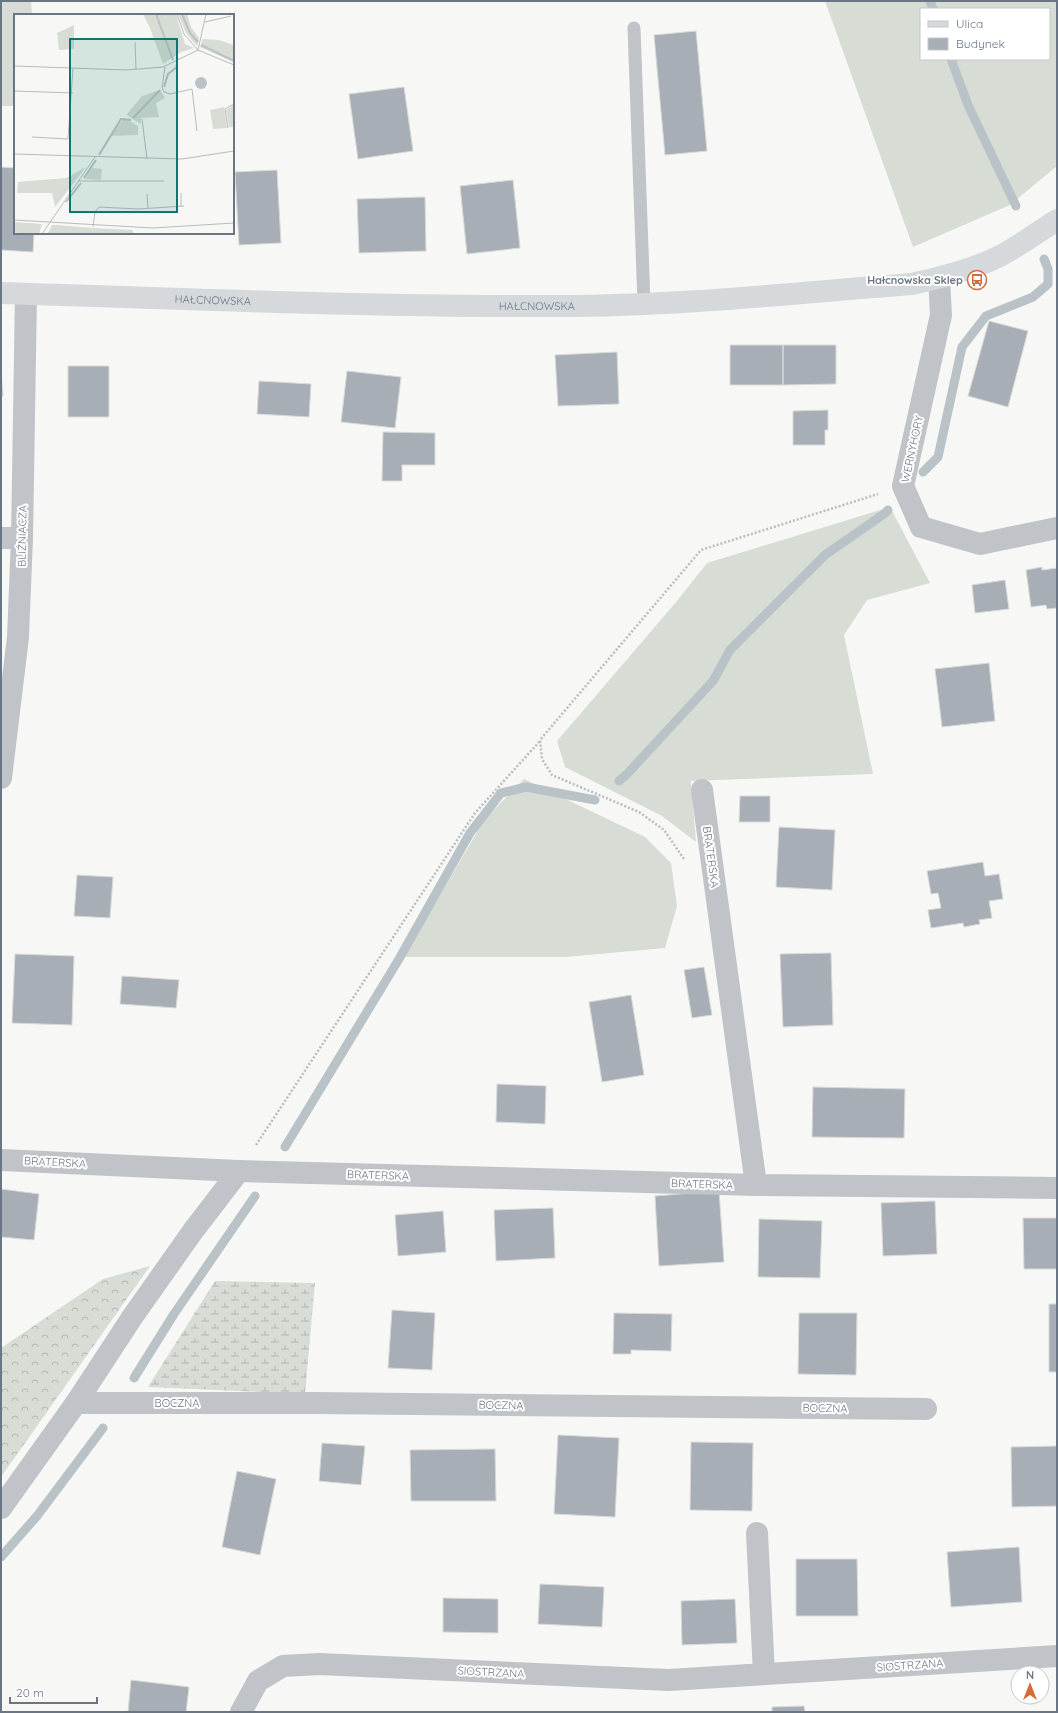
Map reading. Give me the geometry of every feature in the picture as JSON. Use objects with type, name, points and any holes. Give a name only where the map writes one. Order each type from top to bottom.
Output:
[{"type":"street","name":"HAŁCNOWSKA","points":[[1,293],[425,305],[561,306],[644,303],[912,284],[972,268],[1000,256],[1057,220]]},
{"type":"street","name":"WERNYHORY","points":[[939,278],[941,315],[903,486],[921,527],[980,544],[1057,528]]},
{"type":"street","name":"BLIŹNIACZA","points":[[1,778],[18,637],[12,538],[26,294]]},
{"type":"street","name":"BRATERSKA","points":[[702,790],[756,1185]]},
{"type":"street","name":"BRATERSKA","points":[[1,1160],[239,1171],[756,1185],[1057,1188]]},
{"type":"street","points":[[1,1508],[76,1403],[133,1316],[193,1231],[239,1171]]},
{"type":"street","name":"BOCZNA","points":[[76,1403],[315,1403],[926,1409]]},
{"type":"street","points":[[757,1533],[764,1674]]},
{"type":"street","name":"SIOSTRZANA","points":[[240,1712],[258,1681],[283,1666],[319,1664],[669,1680],[1057,1656]]},
{"type":"lane","points":[[634,28],[644,303]]},
{"type":"path","points":[[239,1171],[475,813],[540,740],[701,550],[903,486]]},
{"type":"path","points":[[540,740],[542,759],[552,775],[639,812],[664,830],[692,870],[714,880]]},
{"type":"green space","points":[[1,1],[31,1],[32,14],[14,14],[14,106],[1,106]]},
{"type":"green space","points":[[825,1],[1057,1],[1057,166],[1010,205],[913,247]]},
{"type":"green space","points":[[890,507],[930,583],[867,600],[844,635],[873,774],[691,781],[696,842],[662,816],[565,767],[557,741],[677,601],[707,563]]},
{"type":"green space","points":[[524,779],[645,837],[671,863],[677,906],[665,948],[566,957],[404,957],[484,820]]},
{"type":"green space","points":[[150,1266],[1,1477],[1,1348],[103,1279]]},
{"type":"green space","points":[[215,1281],[315,1283],[305,1394],[148,1387]]},
{"type":"building","points":[[696,31],[707,151],[665,155],[654,35]]},
{"type":"building","points":[[404,87],[413,151],[358,159],[349,94]]},
{"type":"building","points":[[1,167],[14,168],[14,234],[34,234],[33,252],[1,250]]},
{"type":"building","points":[[277,170],[281,243],[239,245],[235,172]]},
{"type":"building","points":[[513,180],[520,248],[467,254],[460,186]]},
{"type":"building","points":[[425,197],[426,251],[359,253],[357,199]]},
{"type":"building","points":[[989,321],[1028,331],[1008,407],[968,396]]},
{"type":"building","points":[[730,345],[783,345],[783,385],[730,385]]},
{"type":"building","points":[[783,345],[836,345],[836,384],[783,385]]},
{"type":"building","points":[[617,352],[619,404],[558,406],[555,355]]},
{"type":"building","points":[[68,366],[109,366],[109,417],[68,417]]},
{"type":"building","points":[[1,370],[3,396],[1,396]]},
{"type":"building","points":[[347,371],[401,377],[395,428],[341,422]]},
{"type":"building","points":[[259,381],[311,384],[309,417],[257,414]]},
{"type":"building","points":[[828,410],[828,430],[825,430],[825,445],[793,445],[793,411]]},
{"type":"building","points":[[383,432],[435,433],[435,465],[402,465],[402,481],[382,481]]},
{"type":"building","points":[[1042,567],[1042,570],[1057,568],[1057,608],[1047,609],[1046,605],[1031,607],[1026,570]]},
{"type":"building","points":[[1005,580],[1009,609],[975,613],[972,585]]},
{"type":"building","points":[[989,663],[995,721],[942,727],[935,669]]},
{"type":"building","points":[[740,796],[770,796],[770,822],[739,822]]},
{"type":"building","points":[[779,827],[835,830],[832,890],[776,887]]},
{"type":"building","points":[[983,862],[985,876],[999,874],[1003,899],[989,901],[992,918],[979,920],[980,924],[964,927],[963,923],[931,928],[928,910],[941,908],[938,893],[931,894],[927,871]]},
{"type":"building","points":[[77,875],[113,877],[110,918],[74,916]]},
{"type":"building","points":[[831,953],[833,1025],[783,1027],[780,954]]},
{"type":"building","points":[[15,954],[74,956],[72,1025],[12,1023]]},
{"type":"building","points":[[704,967],[712,1015],[692,1018],[684,970]]},
{"type":"building","points":[[122,976],[179,980],[176,1008],[120,1004]]},
{"type":"building","points":[[631,995],[644,1075],[602,1082],[589,1002]]},
{"type":"building","points":[[497,1084],[546,1086],[545,1124],[496,1122]]},
{"type":"building","points":[[813,1087],[905,1089],[904,1138],[812,1137]]},
{"type":"building","points":[[1,1189],[39,1194],[34,1240],[1,1237]]},
{"type":"building","points":[[719,1191],[724,1262],[659,1266],[655,1196]]},
{"type":"building","points":[[935,1201],[937,1254],[883,1256],[881,1203]]},
{"type":"building","points":[[553,1208],[555,1258],[496,1261],[494,1210]]},
{"type":"building","points":[[443,1211],[446,1252],[398,1256],[395,1215]]},
{"type":"building","points":[[1023,1218],[1057,1218],[1057,1269],[1024,1269]]},
{"type":"building","points":[[759,1219],[822,1221],[820,1278],[758,1277]]},
{"type":"building","points":[[1049,1304],[1057,1304],[1057,1372],[1049,1372]]},
{"type":"building","points":[[392,1310],[435,1313],[432,1370],[388,1368]]},
{"type":"building","points":[[614,1313],[672,1314],[671,1351],[631,1350],[631,1354],[613,1354]]},
{"type":"building","points":[[799,1313],[857,1313],[856,1375],[798,1374]]},
{"type":"building","points":[[558,1435],[619,1438],[615,1517],[554,1514]]},
{"type":"building","points":[[691,1442],[753,1443],[752,1511],[690,1510]]},
{"type":"building","points":[[322,1443],[365,1446],[361,1485],[319,1481]]},
{"type":"building","points":[[1057,1446],[1057,1506],[1012,1507],[1011,1447]]},
{"type":"building","points":[[495,1449],[496,1501],[411,1501],[410,1450]]},
{"type":"building","points":[[237,1471],[276,1479],[260,1555],[222,1547]]},
{"type":"building","points":[[1019,1547],[1022,1602],[951,1607],[947,1552]]},
{"type":"building","points":[[796,1559],[857,1559],[858,1616],[796,1616]]},
{"type":"building","points":[[540,1584],[604,1587],[602,1627],[538,1624]]},
{"type":"building","points":[[443,1598],[498,1599],[498,1633],[443,1632]]},
{"type":"building","points":[[735,1599],[737,1643],[682,1645],[681,1601]]},
{"type":"building","points":[[131,1680],[189,1687],[186,1712],[128,1712]]},
{"type":"building","points":[[804,1706],[805,1712],[772,1712],[772,1707]]},
{"type":"waterway","points":[[930,1],[933,8]]},
{"type":"waterway","points":[[951,60],[968,105],[1016,206]]},
{"type":"waterway","points":[[923,472],[938,457],[962,347],[986,316],[1033,297],[1048,284],[1048,269],[1044,259]]},
{"type":"waterway","points":[[619,781],[713,681],[730,650],[825,555],[888,510]]},
{"type":"waterway","points":[[285,1147],[399,959],[470,833],[501,793],[526,787],[595,800]]},
{"type":"waterway","points":[[134,1378],[174,1314],[255,1196]]},
{"type":"waterway","points":[[1,1557],[37,1516],[103,1428]]},
{"type":"place","name":"Hałcnowska Sklep","points":[[977,280]]}]
